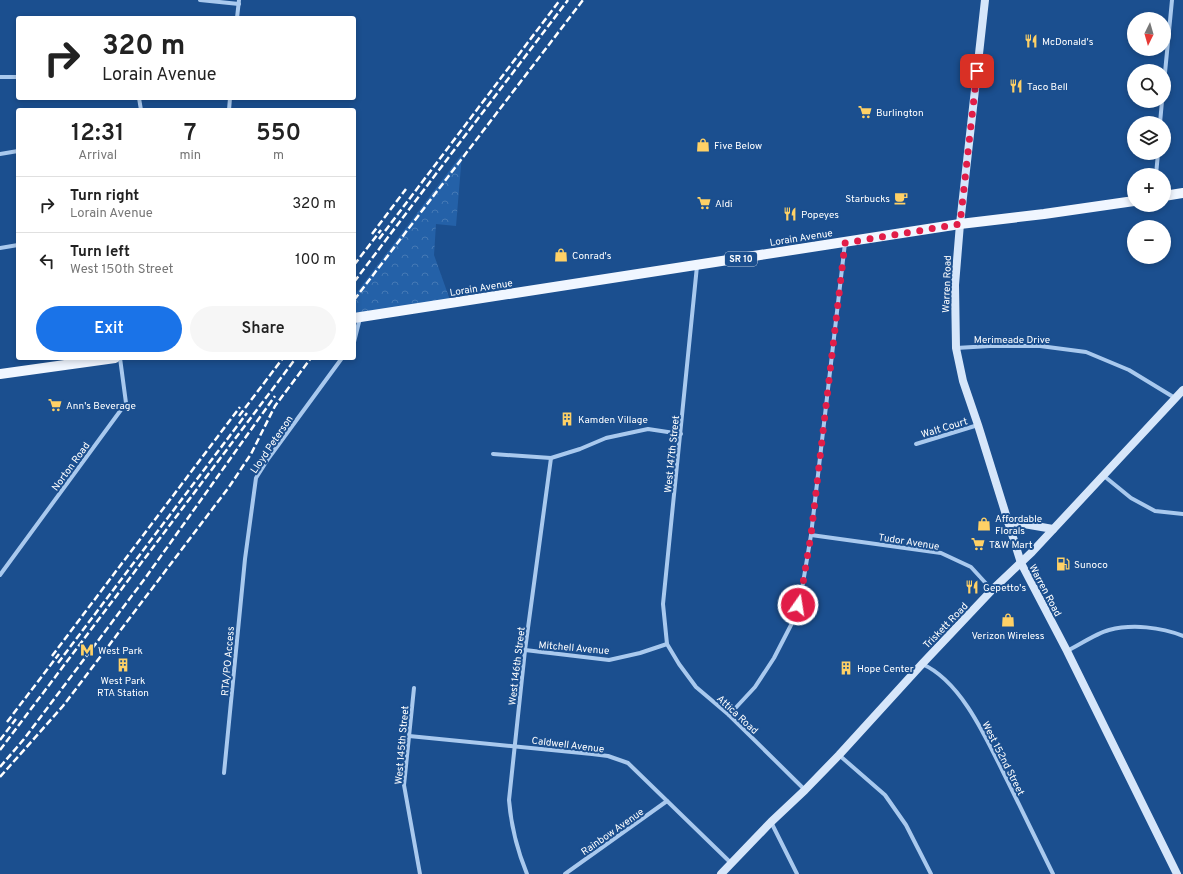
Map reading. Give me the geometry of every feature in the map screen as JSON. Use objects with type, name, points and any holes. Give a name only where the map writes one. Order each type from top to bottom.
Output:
[{"type":"main road","name":"Warren Road","points":[[985,0],[954,285],[956,348],[963,381],[1020,563],[1067,651],[1177,874]]},
{"type":"main road","points":[[1171,195],[1183,193]]},
{"type":"main road","name":"Lorain Avenue","points":[[357,318],[960,224],[1032,216],[1127,202]]},
{"type":"main road","points":[[0,374],[101,360]]},
{"type":"main road","name":"Triskett Road","points":[[721,874],[839,755],[922,664],[1104,476],[1183,390]]},
{"type":"main road","points":[[1007,521],[1053,529]]},
{"type":"street","points":[[200,0],[239,2],[237,16]]},
{"type":"street","points":[[1166,64],[1172,0]]},
{"type":"street","points":[[0,77],[16,77]]},
{"type":"street","points":[[0,154],[16,151]]},
{"type":"street","points":[[729,715],[755,687],[774,658],[791,625],[801,595],[811,535],[845,243]]},
{"type":"street","points":[[0,248],[16,245]]},
{"type":"street","name":"West 147th Street","points":[[667,644],[663,604],[697,266]]},
{"type":"street","name":"Merimeade Drive","points":[[956,348],[1040,346],[1086,352],[1130,370],[1175,398]]},
{"type":"street","name":"Norton Road","points":[[0,575],[126,403],[120,360]]},
{"type":"street","name":"Lloyd Peterson","points":[[246,552],[256,478],[268,459],[341,360]]},
{"type":"street","name":"Walt Court","points":[[916,444],[978,425]]},
{"type":"street","points":[[493,454],[551,458],[580,449],[606,438],[648,429],[681,434]]},
{"type":"street","name":"West 146th Street","points":[[527,874],[517,847],[511,821],[509,800],[525,650],[551,458]]},
{"type":"street","points":[[1104,476],[1131,498],[1155,511],[1183,514]]},
{"type":"street","name":"Tudor Avenue","points":[[811,535],[941,553],[971,567],[992,590]]},
{"type":"street","name":"RTA/PO Access","points":[[224,773],[246,552]]},
{"type":"street","points":[[1067,651],[1108,630],[1129,627],[1158,630],[1183,636]]},
{"type":"street","name":"Mitchell Avenue","points":[[525,650],[609,660],[640,653],[667,644]]},
{"type":"street","name":"Attica Road","points":[[667,644],[696,686],[729,715],[805,790]]},
{"type":"street","name":"West 152nd Street","points":[[922,664],[933,668],[957,693],[978,723],[1053,874]]},
{"type":"street","name":"West 145th Street","points":[[414,688],[404,785],[420,874]]},
{"type":"street","name":"Caldwell Avenue","points":[[409,736],[592,754],[608,756],[628,763],[731,863]]},
{"type":"street","points":[[839,755],[885,795],[906,825],[931,874]]},
{"type":"street","name":"Rainbow Avenue","points":[[565,874],[668,801]]},
{"type":"street","points":[[771,822],[797,874]]},
{"type":"green space","points":[[462,154],[456,226],[436,224],[434,255],[450,300],[356,313],[356,293]]},
{"type":"railway","points":[[379,239],[560,0]]},
{"type":"railway","points":[[356,279],[568,0]]},
{"type":"railway","points":[[356,297],[583,0]]},
{"type":"railway","points":[[372,234],[406,189]]},
{"type":"railway","points":[[356,262],[381,230]]},
{"type":"railway","points":[[239,416],[281,360]]},
{"type":"railway","points":[[0,750],[294,360]]},
{"type":"railway","points":[[0,777],[63,706],[229,487],[251,454],[275,406],[310,360]]},
{"type":"railway","points":[[0,767],[24,739],[146,577],[275,396]]},
{"type":"railway","points":[[52,656],[240,407]]},
{"type":"railway","points":[[58,663],[247,413]]},
{"type":"railway","points":[[7,722],[59,654]]},
{"type":"railway","points":[[0,740],[16,719]]},
{"type":"place","name":"McDonald's","points":[[1031,41]]},
{"type":"place","name":"Taco Bell","points":[[1016,86]]},
{"type":"place","name":"Burlington","points":[[865,112]]},
{"type":"place","name":"Five Below","points":[[703,145]]},
{"type":"place","name":"Starbucks","points":[[901,198]]},
{"type":"place","name":"Aldi","points":[[704,203]]},
{"type":"place","name":"Popeyes","points":[[790,214]]},
{"type":"place","name":"Conrad's","points":[[561,255]]},
{"type":"place","name":"Ann's Beverage","points":[[55,405]]},
{"type":"place","name":"Kamden Village","points":[[567,419]]},
{"type":"place","name":"Affordable Florals","points":[[984,524]]},
{"type":"place","name":"T&W Mart","points":[[978,544]]},
{"type":"place","name":"Sunoco","points":[[1063,564]]},
{"type":"place","name":"Gepetto's","points":[[972,587]]},
{"type":"place","name":"Verizon Wireless","points":[[1008,620]]},
{"type":"place","name":"West Park","points":[[87,650]]},
{"type":"place","name":"West Park RTA Station","points":[[123,665]]},
{"type":"place","name":"Hope Center","points":[[846,668]]},
{"type":"route","points":[[798,605],[811,535],[845,243],[960,224],[977,71]]}]
